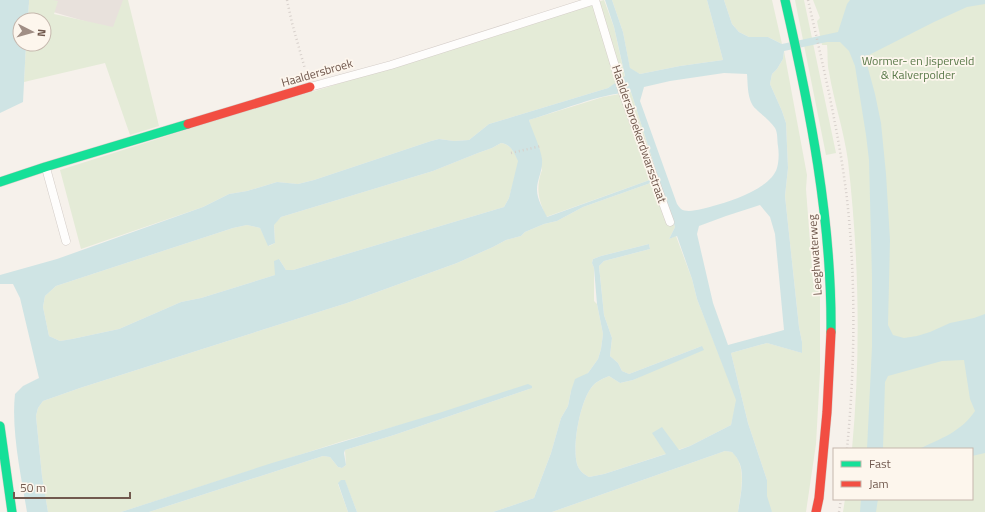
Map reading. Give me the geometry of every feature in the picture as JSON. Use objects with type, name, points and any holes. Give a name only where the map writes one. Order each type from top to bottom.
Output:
[{"type":"main road","name":"Leeghwaterweg","points":[[785,0],[811,121],[822,196],[828,252],[831,326],[829,393],[816,512]]},
{"type":"main road","name":"Haaldersbroek","points":[[0,182],[310,87]]},
{"type":"main road","points":[[0,426],[12,512]]},
{"type":"lane","name":"Haaldersbroek","points":[[310,87],[392,65],[595,0]]},
{"type":"lane","name":"Haaldersbroekerdwarsstraat","points":[[595,0],[623,93],[670,222]]},
{"type":"lane","points":[[45,167],[66,241]]},
{"type":"path","points":[[287,0],[310,87]]},
{"type":"path","points":[[808,0],[819,49]]},
{"type":"path","points":[[511,153],[541,146]]},
{"type":"path","points":[[839,512],[841,500]]},
{"type":"shaded area","points":[[0,0],[29,0],[28,12],[12,12],[12,52],[26,52],[23,102],[0,113]]},
{"type":"shaded area","points":[[12,0],[127,0],[115,30]]},
{"type":"shaded area","points":[[605,0],[612,0],[623,32],[630,68],[640,74],[680,66],[723,60],[707,0],[724,0],[732,24],[739,32],[749,37],[768,37],[782,44],[838,32],[847,4],[850,0],[985,0],[985,4],[967,7],[865,57],[881,123],[886,174],[890,240],[888,325],[893,335],[904,338],[917,336],[950,323],[985,314],[985,453],[973,456],[973,448],[921,448],[957,430],[975,411],[970,399],[964,360],[942,361],[888,376],[885,382],[883,448],[867,448],[872,347],[869,160],[855,66],[849,51],[840,42],[827,42],[784,51],[783,59],[772,74],[770,84],[786,123],[788,168],[785,196],[802,353],[767,343],[731,353],[748,423],[767,480],[767,496],[772,512],[738,512],[742,486],[742,472],[737,458],[732,452],[725,451],[552,512],[493,512],[534,498],[551,453],[561,418],[568,406],[575,379],[588,373],[598,359],[603,334],[597,304],[594,268],[592,263],[593,259],[601,256],[649,244],[650,249],[604,261],[599,266],[604,315],[612,338],[610,356],[618,363],[622,371],[629,374],[702,346],[704,350],[633,380],[620,383],[609,376],[595,384],[591,388],[583,404],[578,424],[576,436],[576,456],[577,464],[580,470],[589,477],[604,474],[666,454],[652,433],[662,427],[679,450],[731,425],[736,400],[697,299],[692,279],[677,236],[669,239],[675,227],[659,180],[583,207],[557,221],[544,224],[525,232],[521,236],[506,240],[457,263],[347,303],[43,401],[38,408],[36,416],[42,476],[48,512],[27,512],[15,438],[15,394],[23,386],[39,378],[20,298],[13,284],[0,284],[0,275],[57,259],[203,207],[229,194],[247,191],[277,182],[298,184],[314,180],[439,139],[454,141],[469,140],[489,124],[608,88],[625,76],[614,27]],"holes":[[[724,73],[747,74],[748,93],[753,106],[769,121],[777,132],[779,154],[778,165],[773,175],[767,182],[750,193],[721,204],[692,211],[684,210],[677,204],[640,101],[644,87],[670,81]],[[631,92],[658,177],[547,217],[540,204],[537,193],[542,159],[540,149],[529,120],[593,99]],[[501,143],[512,149],[518,161],[509,198],[504,207],[293,270],[286,270],[279,259],[274,261],[275,275],[201,298],[181,302],[119,329],[60,341],[49,336],[43,307],[45,296],[56,286],[233,228],[247,225],[260,228],[268,246],[275,243],[274,225],[281,217],[433,171]],[[760,205],[770,217],[775,234],[784,330],[728,345],[713,303],[697,234],[699,226]]]},
{"type":"shaded area","points":[[528,384],[532,386],[532,388],[345,450],[346,465],[342,468],[338,467],[330,457],[323,456],[149,512],[121,512],[272,463],[442,412]]},
{"type":"shaded area","points":[[341,480],[345,480],[357,512],[348,512],[338,483]]},
{"type":"shaded area","points":[[861,500],[878,500],[876,512],[860,512]]},
{"type":"green space","points":[[29,0],[53,0],[58,1],[54,14],[113,27],[123,0],[128,0],[159,126],[130,135],[105,63],[24,82],[26,52],[52,52],[52,12],[28,12]]},
{"type":"green space","points":[[604,0],[614,27],[625,77],[608,88],[489,124],[469,140],[454,141],[439,139],[314,180],[298,184],[277,182],[247,191],[229,194],[203,207],[81,249],[60,170],[236,114],[325,88],[549,15]]},
{"type":"green space","points":[[612,0],[707,0],[723,60],[680,66],[640,74],[630,69],[623,32]]},
{"type":"green space","points":[[724,0],[772,0],[782,44],[768,37],[749,37],[739,32],[732,24]]},
{"type":"green space","points":[[795,0],[804,0],[836,153],[826,155]]},
{"type":"green space","name":"Wormer- en Jisperveld & Kalverpolder","points":[[813,0],[985,0],[985,512],[843,512],[845,500],[973,500],[973,448],[852,448],[858,341],[855,233],[848,161],[828,69],[827,45],[822,45],[817,21],[820,18]]},
{"type":"green space","points":[[784,51],[807,175],[806,189],[813,282],[820,294],[820,372],[816,444],[806,512],[771,511],[766,496],[767,480],[748,423],[731,353],[767,343],[802,353],[785,196],[788,168],[786,123],[770,84],[772,74],[783,59]]},
{"type":"green space","points":[[631,92],[658,177],[546,217],[541,205],[538,189],[542,170],[529,120],[603,97]]},
{"type":"green space","points":[[501,143],[510,147],[519,161],[509,198],[504,207],[293,270],[286,270],[279,259],[275,275],[201,298],[181,302],[119,329],[60,341],[49,336],[43,307],[45,296],[56,286],[233,228],[247,225],[260,228],[269,246],[275,243],[274,224],[281,217],[433,171]]},
{"type":"green space","points":[[659,180],[675,227],[669,239],[676,236],[692,279],[697,299],[737,400],[731,425],[690,446],[604,474],[589,477],[582,472],[577,464],[576,436],[580,414],[587,395],[595,384],[609,376],[620,383],[633,380],[702,346],[629,374],[622,371],[618,363],[610,356],[612,338],[604,315],[599,266],[604,261],[650,249],[649,244],[593,259],[594,301],[597,304],[603,334],[601,349],[598,359],[588,373],[571,391],[568,406],[561,418],[551,453],[534,498],[493,512],[357,512],[345,481],[338,484],[348,512],[149,512],[323,456],[330,457],[338,467],[342,468],[346,465],[345,450],[532,388],[343,441],[121,512],[48,512],[42,476],[36,416],[38,408],[43,401],[347,303],[457,263],[506,240],[521,236],[525,232],[544,224],[557,221],[583,207]]},
{"type":"green space","points":[[725,451],[732,452],[734,454],[738,459],[741,468],[742,487],[738,512],[552,512]]},
{"type":"traffic: fast","points":[[785,0],[803,82],[818,165],[828,248],[831,332]]},
{"type":"traffic: fast","points":[[0,182],[188,124]]},
{"type":"traffic: fast","points":[[0,426],[12,512]]},
{"type":"traffic: jam","points":[[188,124],[310,87]]},
{"type":"traffic: jam","points":[[816,512],[819,498],[827,412],[831,332]]}]
